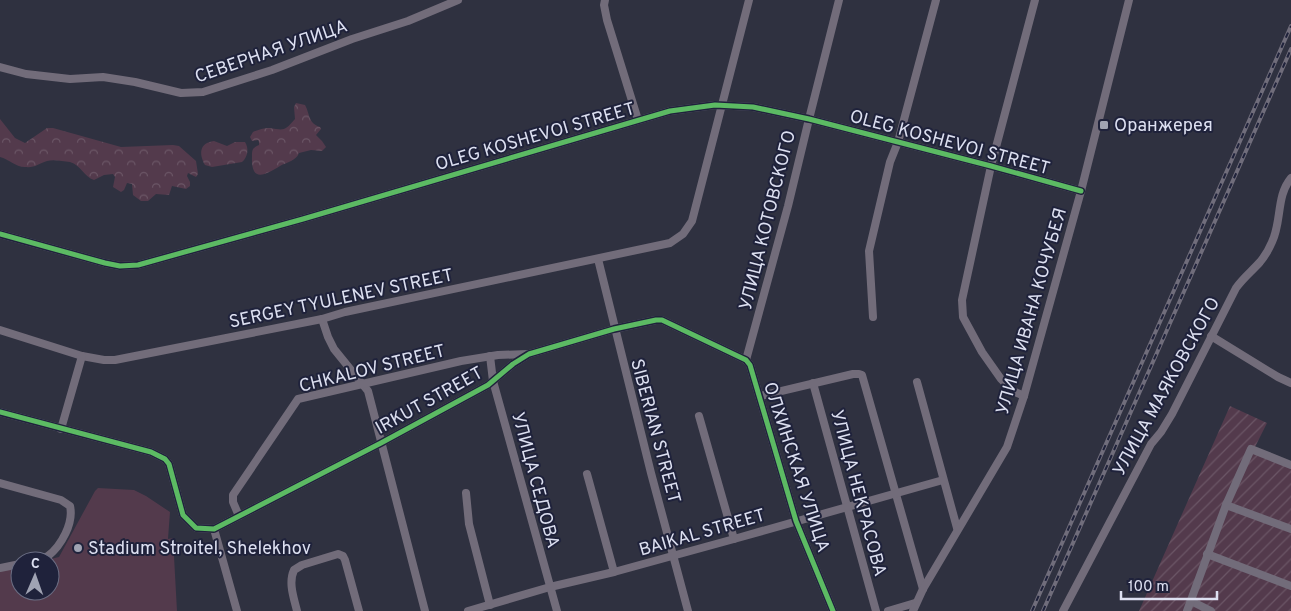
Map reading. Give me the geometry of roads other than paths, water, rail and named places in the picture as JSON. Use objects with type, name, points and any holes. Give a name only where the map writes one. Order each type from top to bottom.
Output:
[{"type":"street","name":"СЕВЕРНАЯ УЛИЦА","points":[[0,67],[26,74],[62,78],[103,77],[181,92],[203,92],[272,70],[359,37],[408,21],[458,0]]},
{"type":"street","points":[[722,105],[749,0]]},
{"type":"street","name":"УЛИЦА КОТОВСКОГО","points":[[746,360],[784,223],[808,119],[840,0]]},
{"type":"street","points":[[873,317],[869,251],[890,162],[898,142],[936,0]]},
{"type":"street","points":[[1024,396],[1014,391],[1001,379],[970,331],[962,311],[963,292],[991,166],[1035,0]]},
{"type":"street","name":"УЛИЦА ИВАНА КОЧУБЕЯ","points":[[914,607],[922,588],[1007,447],[1024,396],[1081,191],[1129,0]]},
{"type":"street","points":[[603,2],[638,120]]},
{"type":"street","name":"OLEG KOSHEVOI STREET","points":[[0,234],[114,265],[135,266],[638,120],[680,109],[722,105],[753,107],[808,119],[1081,191]]},
{"type":"street","name":"SERGEY TYULENEV STREET","points":[[0,330],[82,356],[116,360],[322,319],[345,312],[670,243],[686,230],[694,214],[722,105]]},
{"type":"street","name":"УЛИЦА МАЯКОВСКОГО","points":[[1063,611],[1151,444],[1172,414],[1240,282],[1266,255],[1274,239],[1279,221],[1283,193],[1291,178]]},
{"type":"street","name":"SIBERIAN STREET","points":[[598,259],[614,329],[688,611]]},
{"type":"street","points":[[322,319],[334,349],[362,384],[367,387],[370,394],[425,611]]},
{"type":"street","name":"IRKUT STREET","points":[[214,529],[381,443],[488,385],[513,364],[529,354],[614,329],[662,320],[746,360]]},
{"type":"street","points":[[1211,336],[1291,383]]},
{"type":"street","name":"CHKALOV STREET","points":[[239,516],[233,502],[234,495],[296,401],[302,397],[461,361],[490,356],[529,354]]},
{"type":"street","points":[[61,429],[82,356]]},
{"type":"street","name":"УЛИЦА СЕДОВА","points":[[490,356],[494,381],[557,611]]},
{"type":"street","name":"ОЛХИНСКАЯ УЛИЦА","points":[[746,360],[751,368],[760,396],[796,521],[833,611]]},
{"type":"street","points":[[760,396],[853,374],[861,374],[865,380],[894,493],[922,588]]},
{"type":"street","points":[[917,382],[958,528]]},
{"type":"street","name":"УЛИЦА НЕКРАСОВА","points":[[813,383],[876,611]]},
{"type":"street","points":[[0,412],[151,452],[165,459],[172,470],[183,515],[196,528],[214,529],[237,611]]},
{"type":"street","points":[[699,416],[734,540]]},
{"type":"street","points":[[1187,611],[1226,505],[1251,449],[1291,465]]},
{"type":"street","points":[[587,474],[614,572]]},
{"type":"street","name":"BAIKAL STREET","points":[[468,611],[550,587],[734,540],[943,480]]},
{"type":"street","points":[[0,483],[61,500],[70,506],[69,522],[59,544],[52,551]]},
{"type":"street","points":[[466,493],[469,524],[490,605]]},
{"type":"street","points":[[1226,505],[1291,529]]},
{"type":"street","points":[[1208,554],[1291,586]]},
{"type":"street","points":[[298,611],[291,587],[294,570],[302,565],[335,555],[341,555],[345,560],[359,611]]},
{"type":"street","points":[[1191,601],[1211,611]]},
{"type":"street","points":[[888,611],[914,607]]},
{"type":"railway","points":[[1032,611],[1291,26]]},
{"type":"railway","points":[[1043,611],[1291,49]]},
{"type":"place","name":"Оранжерея","points":[[1104,125]]},
{"type":"place","name":"Stadium Stroitel, Shelekhov","points":[[78,548]]}]
